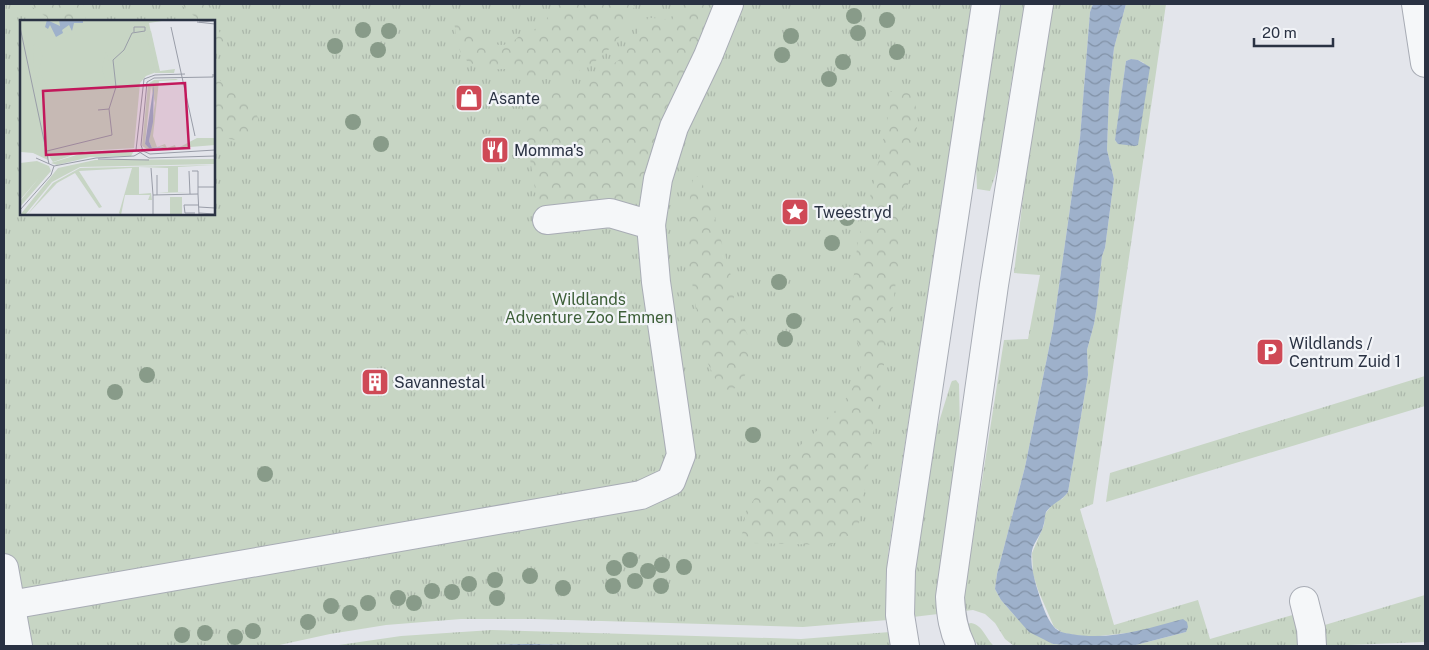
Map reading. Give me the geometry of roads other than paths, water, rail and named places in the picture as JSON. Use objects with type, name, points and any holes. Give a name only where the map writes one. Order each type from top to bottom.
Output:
[{"type":"street","points":[[10,605],[641,495],[671,481],[681,455],[656,282],[651,225],[658,179],[674,127],[708,56],[729,4]]},
{"type":"street","points":[[905,646],[899,593],[902,562],[986,4]]},
{"type":"street","points":[[961,646],[955,634],[951,618],[950,597],[994,285],[1039,4]]},
{"type":"street","points":[[1416,4],[1425,63]]},
{"type":"street","points":[[548,220],[610,213],[651,225]]},
{"type":"street","points":[[4,568],[18,646]]},
{"type":"street","points":[[1304,601],[1311,630],[1312,646]]},
{"type":"water","points":[[1093,4],[1126,4],[1114,48],[1109,92],[1107,150],[1114,179],[1094,324],[1087,350],[1088,375],[1068,492],[1046,512],[1044,525],[1033,547],[1031,561],[1036,585],[1045,612],[1051,623],[1060,631],[1085,636],[1100,636],[1127,633],[1183,619],[1187,622],[1186,632],[1132,646],[1053,644],[1029,632],[1001,600],[995,589],[997,574],[1025,467],[1053,328],[1080,138],[1090,12]]},
{"type":"water","points":[[1131,59],[1138,60],[1150,67],[1138,145],[1135,146],[1118,144],[1115,140],[1126,61]]},
{"type":"water","points":[[526,644],[626,646],[441,646]]},
{"type":"place","name":"Asante","points":[[469,98]]},
{"type":"place","name":"Momma's","points":[[495,150]]},
{"type":"place","name":"Tweestryd","points":[[795,212]]},
{"type":"place","name":"Wildlands / Centrum Zuid 1","points":[[1270,352]]},
{"type":"place","name":"Savannestal","points":[[375,382]]},
{"type":"park label","name":"Wildlands Adventure Zoo Emmen","points":[[589,308]]}]
